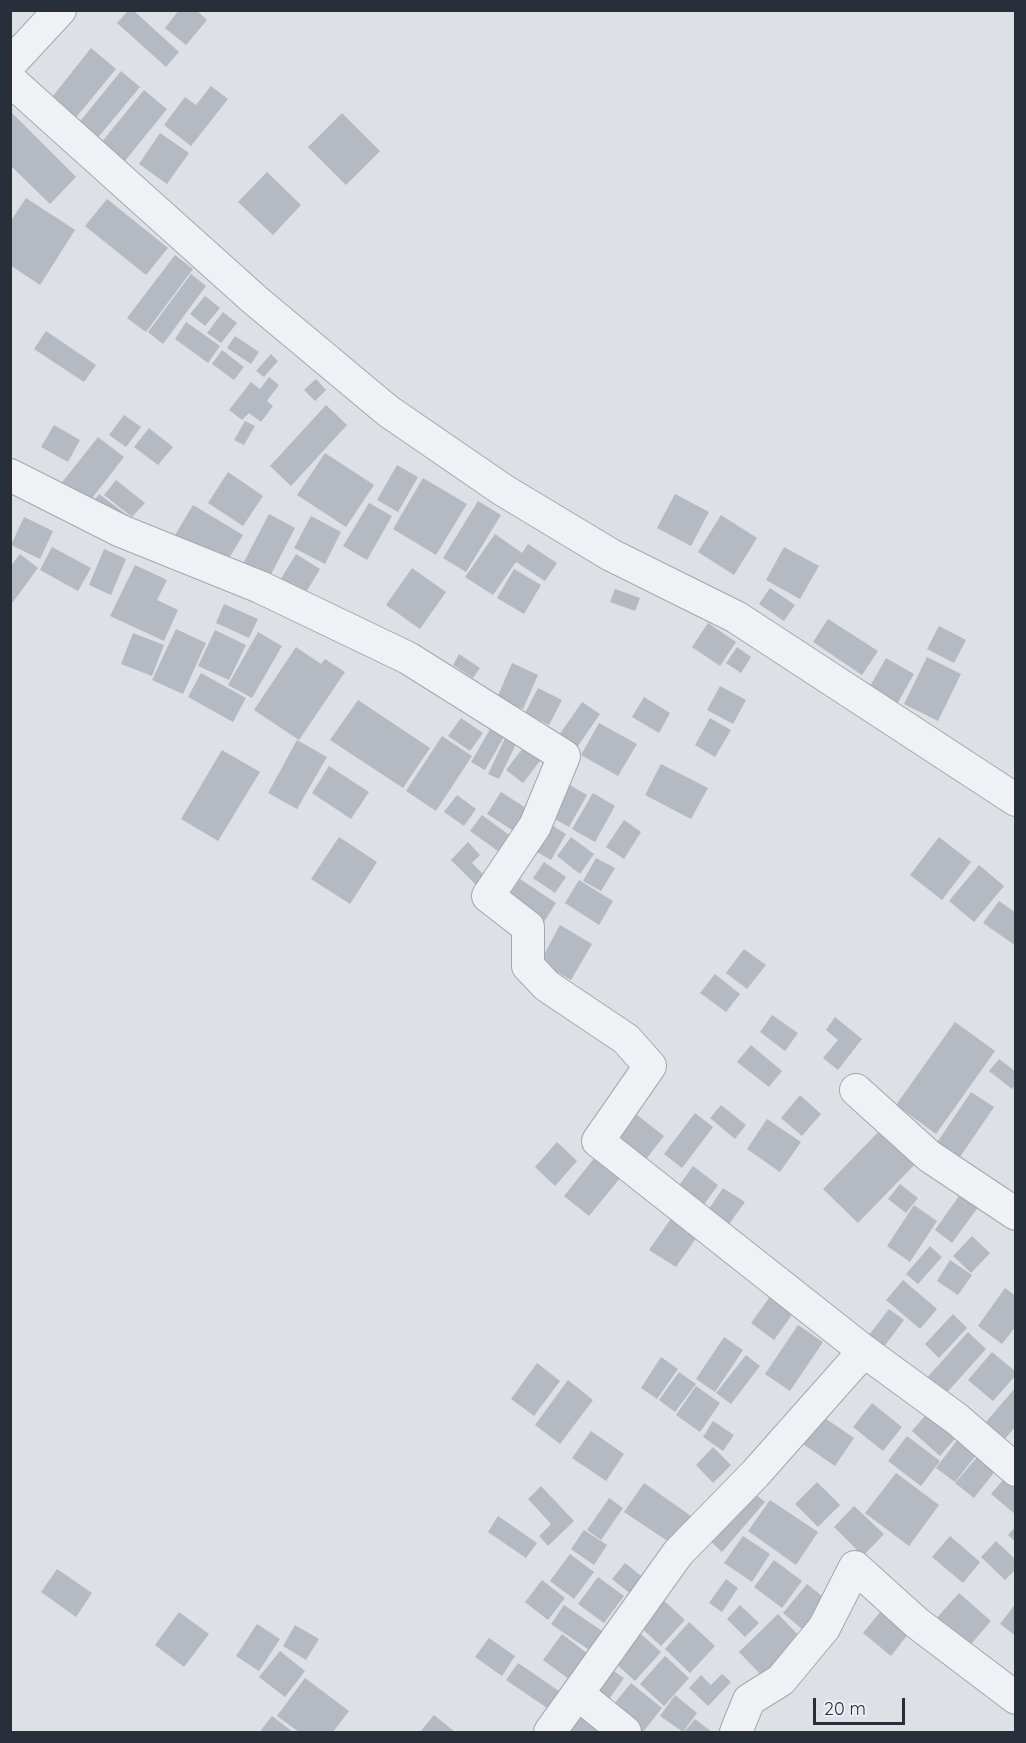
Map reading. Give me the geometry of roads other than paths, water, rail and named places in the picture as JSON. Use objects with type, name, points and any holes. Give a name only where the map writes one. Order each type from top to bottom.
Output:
[{"type":"street","points":[[10,64],[60,10]]},
{"type":"street","points":[[10,80],[255,300],[388,411],[503,490],[612,555],[736,617],[1016,800]]},
{"type":"street","points":[[10,475],[121,531],[260,586],[408,658],[564,756],[535,826],[488,896],[528,927],[528,966],[547,986],[626,1039],[650,1066],[598,1141],[864,1351],[957,1419],[1016,1470]]},
{"type":"street","points":[[856,1089],[929,1156],[1016,1214]]},
{"type":"street","points":[[550,1732],[678,1553],[755,1474],[864,1351]]},
{"type":"street","points":[[736,1732],[749,1700],[781,1680],[824,1628],[855,1567],[917,1623],[1016,1698]]},
{"type":"street","points":[[578,1694],[625,1732]]}]
